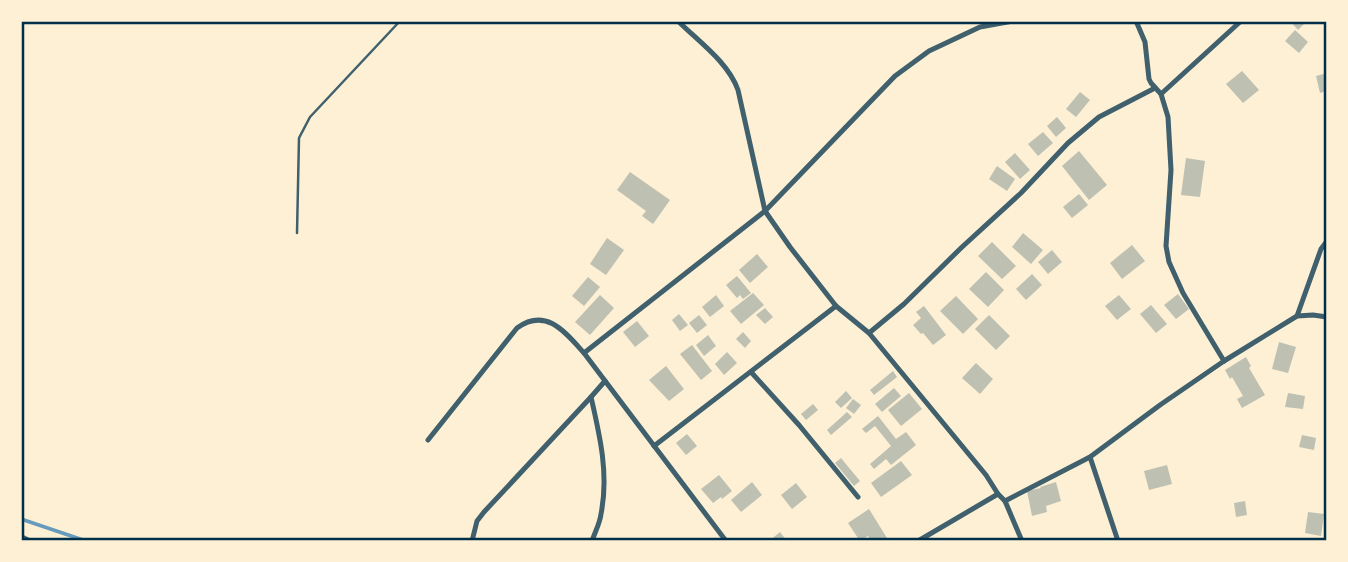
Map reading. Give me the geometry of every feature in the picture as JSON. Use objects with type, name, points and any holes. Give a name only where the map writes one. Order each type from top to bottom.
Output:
[{"type":"street","points":[[678,21],[734,77],[765,211],[836,306],[869,333],[986,475],[1005,501],[1022,541]]},
{"type":"street","points":[[583,352],[765,211],[895,76],[929,51],[980,27],[1013,21]]},
{"type":"street","points":[[1136,21],[1146,42],[1149,79],[1161,94],[1168,117],[1171,170],[1166,246],[1169,262],[1183,293],[1224,361]]},
{"type":"street","points":[[1161,94],[1241,21]]},
{"type":"street","points":[[869,333],[1021,193],[1068,143],[1099,117],[1155,88]]},
{"type":"street","points":[[1297,316],[1321,249],[1327,241]]},
{"type":"street","points":[[654,446],[836,306]]},
{"type":"street","points":[[1005,501],[1090,457],[1224,361],[1297,316],[1327,317]]},
{"type":"street","points":[[428,440],[517,328],[532,320],[547,321],[568,335],[583,352],[726,541]]},
{"type":"street","points":[[751,372],[858,497]]},
{"type":"street","points":[[472,541],[477,521],[484,512],[605,381]]},
{"type":"street","points":[[591,397],[606,479],[601,516],[592,541]]},
{"type":"street","points":[[1090,457],[1118,541]]},
{"type":"street","points":[[918,541],[998,494]]},
{"type":"lane","points":[[297,233],[299,138],[303,129],[310,117],[400,21]]},
{"type":"lane","points":[[21,535],[33,541]]},
{"type":"building","points":[[1290,21],[1307,21],[1298,30]]},
{"type":"building","points":[[1295,30],[1308,42],[1299,53],[1285,41]]},
{"type":"building","points":[[1242,71],[1259,90],[1243,103],[1226,84]]},
{"type":"building","points":[[1327,73],[1327,91],[1320,93],[1316,76]]},
{"type":"building","points":[[1080,92],[1090,100],[1076,117],[1066,109]]},
{"type":"building","points":[[1057,117],[1066,128],[1056,137],[1047,126]]},
{"type":"building","points":[[1043,132],[1053,143],[1038,156],[1028,144]]},
{"type":"building","points":[[1079,151],[1107,185],[1089,200],[1062,166]]},
{"type":"building","points":[[1015,153],[1030,170],[1020,179],[1005,162]]},
{"type":"building","points":[[1186,158],[1205,161],[1200,197],[1181,195]]},
{"type":"building","points":[[997,166],[1015,179],[1007,191],[989,179]]},
{"type":"building","points":[[630,172],[670,200],[653,224],[642,216],[646,211],[617,190]]},
{"type":"building","points":[[1079,194],[1088,205],[1072,218],[1063,207]]},
{"type":"building","points":[[1023,233],[1043,250],[1031,264],[1012,247]]},
{"type":"building","points":[[607,238],[624,250],[606,275],[590,264]]},
{"type":"building","points":[[992,242],[1016,266],[1002,279],[978,256]]},
{"type":"building","points":[[1132,245],[1145,261],[1122,279],[1110,263]]},
{"type":"building","points":[[1052,250],[1062,262],[1048,274],[1038,262]]},
{"type":"building","points":[[757,254],[768,267],[750,283],[739,270]]},
{"type":"building","points":[[986,272],[1004,290],[988,307],[969,289]]},
{"type":"building","points":[[1032,274],[1042,285],[1026,300],[1016,289]]},
{"type":"building","points":[[737,276],[751,293],[743,299],[740,295],[737,298],[726,285]]},
{"type":"building","points":[[588,277],[600,287],[584,306],[572,296]]},
{"type":"building","points":[[753,293],[764,305],[741,324],[730,311]]},
{"type":"building","points":[[1178,294],[1189,309],[1176,319],[1164,305]]},
{"type":"building","points":[[600,295],[614,308],[590,335],[575,322]]},
{"type":"building","points":[[716,295],[724,306],[710,317],[702,307]]},
{"type":"building","points":[[1119,295],[1131,309],[1117,320],[1105,306]]},
{"type":"building","points":[[956,296],[978,319],[963,334],[940,311]]},
{"type":"building","points":[[1151,305],[1167,324],[1156,333],[1140,314]]},
{"type":"building","points":[[924,306],[946,335],[933,345],[913,325],[921,318],[916,312]]},
{"type":"building","points":[[765,308],[773,317],[765,324],[756,315]]},
{"type":"building","points":[[679,314],[688,325],[680,331],[672,320]]},
{"type":"building","points":[[699,315],[707,325],[697,333],[689,323]]},
{"type":"building","points":[[989,315],[1010,336],[996,350],[975,329]]},
{"type":"building","points":[[637,321],[649,336],[635,347],[623,332]]},
{"type":"building","points":[[743,332],[751,341],[745,348],[736,339]]},
{"type":"building","points":[[708,335],[716,346],[704,356],[696,345]]},
{"type":"building","points":[[1279,342],[1296,347],[1288,373],[1272,369]]},
{"type":"building","points":[[692,345],[712,371],[701,380],[680,354]]},
{"type":"building","points":[[727,352],[737,363],[724,375],[715,364]]},
{"type":"building","points":[[1246,357],[1251,366],[1249,368],[1265,395],[1242,408],[1237,399],[1243,396],[1225,370]]},
{"type":"building","points":[[976,363],[993,379],[980,394],[962,378]]},
{"type":"building","points":[[666,366],[684,389],[669,401],[649,380]]},
{"type":"building","points":[[893,371],[897,377],[874,395],[870,390]]},
{"type":"building","points":[[894,388],[901,396],[882,412],[875,404]]},
{"type":"building","points":[[846,391],[852,398],[841,408],[835,402]]},
{"type":"building","points":[[909,393],[922,409],[901,426],[888,410]]},
{"type":"building","points":[[1288,393],[1305,396],[1303,409],[1285,407]]},
{"type":"building","points":[[853,399],[861,405],[854,414],[846,408]]},
{"type":"building","points":[[813,404],[818,410],[806,420],[801,414]]},
{"type":"building","points":[[847,412],[852,417],[831,435],[827,430]]},
{"type":"building","points":[[878,416],[896,439],[906,432],[916,445],[891,465],[886,459],[874,469],[870,464],[891,446],[875,426],[866,433],[862,429]]},
{"type":"building","points":[[687,434],[697,446],[686,455],[676,443]]},
{"type":"building","points":[[1302,435],[1316,438],[1314,450],[1299,447]]},
{"type":"building","points":[[841,458],[860,481],[854,486],[835,463]]},
{"type":"building","points":[[901,461],[912,475],[881,497],[871,483]]},
{"type":"building","points":[[1167,465],[1172,484],[1149,490],[1144,471]]},
{"type":"building","points":[[719,475],[732,491],[713,503],[701,489]]},
{"type":"building","points":[[752,482],[762,495],[741,512],[731,500]]},
{"type":"building","points":[[1056,482],[1061,501],[1046,506],[1047,512],[1032,516],[1027,491]]},
{"type":"building","points":[[796,483],[807,497],[792,509],[781,495]]},
{"type":"building","points":[[1245,501],[1247,515],[1236,517],[1234,503]]},
{"type":"building","points":[[869,509],[887,538],[884,541],[871,541],[868,536],[860,541],[848,523]]},
{"type":"building","points":[[1308,512],[1324,514],[1321,536],[1305,533]]},
{"type":"building","points":[[780,532],[787,541],[769,541]]},
{"type":"waterway","points":[[21,519],[86,541]]}]
